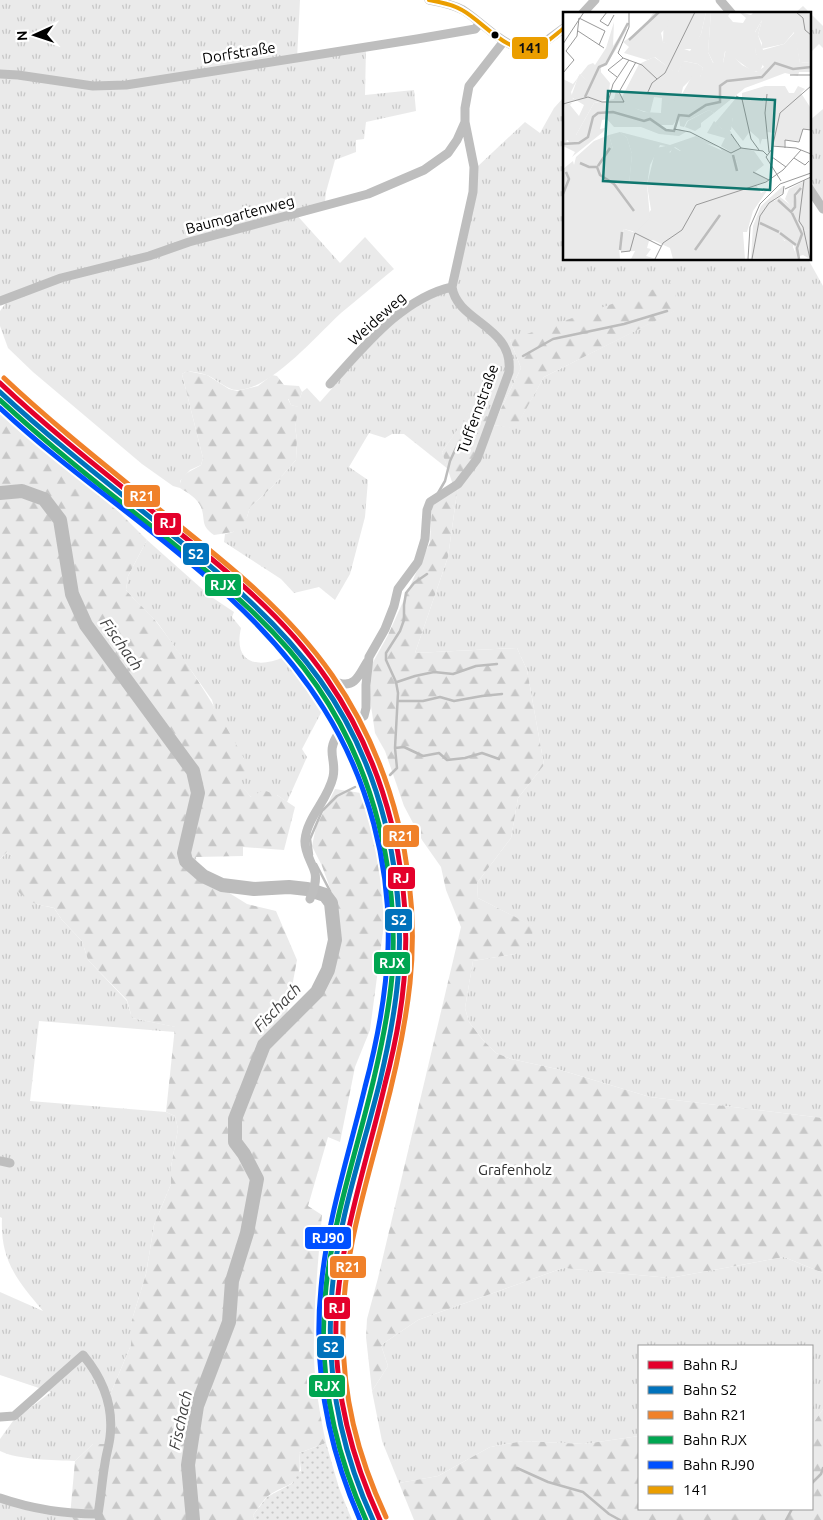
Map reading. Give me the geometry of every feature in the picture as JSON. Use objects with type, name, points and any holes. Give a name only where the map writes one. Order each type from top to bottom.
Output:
[{"type":"street","points":[[429,0],[460,9],[504,41],[522,49],[533,50],[563,29]]},
{"type":"street","points":[[584,12],[595,0]]},
{"type":"street","points":[[720,0],[728,12]]},
{"type":"street","name":"Dorfstraße","points":[[0,74],[18,74],[93,86],[126,85],[418,39],[475,29],[480,23]]},
{"type":"street","points":[[452,287],[473,192],[474,167],[465,122],[468,86],[504,41]]},
{"type":"street","name":"Baumgartenweg","points":[[0,301],[61,278],[149,256],[189,242],[368,194],[424,170],[448,153],[457,140],[465,122]]},
{"type":"street","points":[[810,190],[823,209]]},
{"type":"street","name":"Weideweg","points":[[330,384],[366,344],[389,323],[423,297],[452,287]]},
{"type":"street","name":"Tuffernstraße","points":[[310,899],[315,886],[315,874],[305,846],[305,837],[333,776],[330,754],[334,742],[340,732],[364,716],[370,657],[385,629],[398,589],[418,562],[425,539],[427,510],[430,502],[458,484],[477,459],[509,372],[509,357],[503,344],[495,334],[462,306],[456,298],[452,287]]},
{"type":"street","points":[[339,683],[352,684],[370,657]]},
{"type":"street","points":[[0,1162],[10,1163]]},
{"type":"street","points":[[0,1417],[14,1416],[83,1355],[94,1368],[105,1389],[111,1412],[110,1437],[104,1465],[99,1517],[41,1510],[0,1498]]},
{"type":"green space","points":[[0,0],[300,0],[297,59],[366,48],[365,95],[414,90],[416,111],[366,122],[364,139],[356,140],[356,152],[335,160],[325,202],[294,212],[340,263],[365,237],[394,269],[341,313],[307,347],[279,371],[252,387],[235,390],[204,374],[187,371],[182,374],[203,458],[201,465],[190,470],[180,481],[180,488],[173,486],[142,464],[33,372],[8,348],[0,326],[0,311],[5,304],[4,297],[0,299]]},
{"type":"green space","points":[[803,6],[809,12],[796,12]]},
{"type":"green space","points":[[810,13],[823,26],[823,48],[819,44],[810,53]]},
{"type":"green space","points":[[563,98],[563,260],[809,260],[823,286],[823,1118],[650,1097],[557,1069],[511,1059],[496,1053],[482,1039],[469,1022],[465,1008],[473,961],[515,954],[532,926],[478,898],[477,883],[511,838],[518,798],[544,765],[527,670],[517,648],[415,653],[448,557],[459,478],[495,425],[515,428],[544,377],[674,311],[510,340],[521,368],[496,419],[470,412],[442,452],[448,469],[404,434],[392,434],[385,438],[369,433],[349,467],[368,480],[365,517],[350,574],[335,600],[319,587],[294,593],[281,579],[224,542],[225,534],[233,532],[247,517],[250,507],[271,488],[296,460],[297,439],[295,427],[298,407],[291,405],[288,398],[300,398],[302,392],[307,388],[320,402],[380,334],[422,302],[457,279],[470,223],[477,167],[525,122],[540,133],[554,108]]},
{"type":"green space","points":[[823,109],[823,204],[810,184],[810,120]]},
{"type":"green space","name":"Grafenholz","points":[[677,281],[675,311],[544,377],[515,429],[495,425],[459,478],[448,557],[415,653],[517,648],[527,670],[544,765],[518,798],[511,838],[477,883],[478,898],[533,926],[532,939],[515,954],[473,961],[465,1008],[469,1022],[482,1039],[496,1053],[511,1059],[557,1069],[650,1097],[823,1118],[823,1273],[784,1257],[670,1278],[563,1268],[418,1320],[381,1345],[388,1366],[372,1391],[366,1337],[367,1319],[461,927],[446,890],[441,867],[422,840],[404,806],[385,751],[375,733],[370,699],[372,664],[388,635],[430,542],[432,506],[453,485],[442,452],[470,411],[496,419],[521,368],[510,340]]},
{"type":"green space","points":[[187,371],[207,375],[229,389],[237,391],[258,386],[272,375],[277,376],[284,385],[299,386],[302,392],[300,398],[288,399],[291,405],[299,407],[295,427],[297,439],[296,460],[271,488],[250,507],[241,527],[233,532],[214,535],[210,532],[205,525],[201,507],[197,501],[180,488],[181,479],[201,465],[203,458],[182,374]]},
{"type":"green space","points":[[0,399],[29,427],[50,443],[147,540],[128,576],[126,590],[171,641],[228,730],[249,767],[237,780],[251,797],[263,790],[277,795],[295,807],[284,850],[243,847],[243,856],[196,857],[197,873],[247,904],[276,911],[297,960],[283,1035],[329,970],[339,940],[335,902],[322,866],[312,846],[316,827],[335,789],[361,793],[379,853],[383,886],[384,924],[370,1030],[355,1067],[340,1142],[328,1137],[308,1206],[322,1215],[315,1305],[314,1358],[315,1379],[326,1443],[299,1453],[300,1465],[297,1478],[294,1482],[266,1498],[253,1515],[255,1520],[74,1520],[70,1516],[75,1461],[93,1444],[107,1444],[107,1402],[131,1345],[131,1323],[146,1274],[154,1225],[171,1184],[171,1167],[178,1129],[175,1116],[166,1112],[175,1027],[132,1018],[127,1000],[88,960],[82,941],[62,920],[54,908],[34,903],[16,889],[9,877],[8,870],[12,856],[7,852],[0,859]]},
{"type":"green space","points":[[147,540],[210,596],[234,612],[232,617],[241,628],[239,640],[244,656],[256,662],[274,661],[284,657],[322,711],[302,749],[307,757],[287,802],[277,795],[251,797],[236,780],[212,700],[157,622],[126,590],[128,576]]},
{"type":"green space","points":[[8,852],[12,856],[36,904],[54,908],[62,920],[82,941],[88,960],[127,1001],[132,1018],[176,1027],[175,1032],[39,1021],[30,1101],[166,1112],[175,1116],[178,1129],[171,1167],[171,1184],[154,1225],[146,1274],[131,1323],[131,1345],[107,1402],[107,1444],[93,1444],[75,1461],[26,1458],[0,1451],[0,1439],[13,1421],[51,1392],[0,1375],[0,1292],[43,1311],[12,1269],[4,1246],[2,1218],[0,1217],[0,859]]},
{"type":"green space","points":[[784,1257],[823,1273],[823,1409],[813,1424],[813,1345],[638,1345],[638,1436],[584,1444],[523,1441],[490,1447],[438,1476],[399,1483],[382,1441],[372,1391],[388,1366],[381,1345],[418,1320],[563,1268],[670,1278]]},
{"type":"green space","points":[[823,1409],[823,1520],[414,1520],[399,1483],[438,1476],[490,1447],[523,1441],[584,1444],[638,1436],[638,1510],[813,1510],[813,1424]]},
{"type":"green space","points":[[326,1443],[339,1488],[352,1520],[255,1520],[253,1515],[267,1497],[293,1483],[293,1474],[301,1471],[299,1453]]},
{"type":"green space","points":[[0,1501],[70,1516],[74,1520],[0,1520]]},
{"type":"waterway","points":[[523,356],[553,339],[624,324],[667,311]]},
{"type":"waterway","points":[[438,493],[445,481],[450,461],[456,448],[467,439],[477,421]]},
{"type":"waterway","name":"Fischach","points":[[0,493],[22,491],[44,499],[60,520],[72,594],[86,625],[193,771],[198,793],[184,853],[186,861],[203,876],[222,885],[254,889],[289,887],[307,889],[325,895],[331,903],[335,940],[328,970],[317,992],[264,1045],[235,1119],[235,1142],[244,1154],[257,1179],[247,1233],[232,1281],[229,1322],[197,1406],[188,1465],[193,1520]]},
{"type":"waterway","points":[[390,775],[397,768],[395,748],[398,693],[396,682],[386,660],[386,653],[400,631],[404,620],[406,593],[414,583],[427,574]]},
{"type":"waterway","points":[[397,682],[434,672],[453,674],[476,666],[497,664]]},
{"type":"waterway","points":[[398,701],[423,701],[440,697],[454,701],[502,694]]},
{"type":"waterway","points":[[395,748],[404,747],[423,756],[439,753],[447,760],[465,758],[482,753],[499,759]]},
{"type":"waterway","points":[[312,855],[310,839],[322,811],[337,796],[355,787]]},
{"type":"waterway","points":[[316,864],[330,891],[331,903]]},
{"type":"waterway","points":[[517,1468],[548,1482],[583,1492],[609,1514],[620,1520]]},
{"type":"waterway","points":[[813,1482],[821,1474],[823,1468]]},
{"type":"waterway","points":[[786,1520],[791,1510]]},
{"type":"rail line","name":"R21","points":[[4,378],[65,432],[236,572],[297,631],[332,675],[353,709],[371,745],[386,783],[398,822],[411,902],[412,943],[410,983],[395,1068],[351,1247],[344,1299],[343,1326],[345,1376],[353,1424],[367,1471],[386,1517]]},
{"type":"rail line","name":"RJ","points":[[0,383],[103,472],[232,576],[292,635],[327,679],[348,713],[366,748],[380,785],[391,823],[404,901],[406,940],[404,980],[391,1058],[342,1262],[336,1322],[338,1374],[346,1424],[361,1472],[380,1520]]},
{"type":"rail line","name":"S2","points":[[0,392],[61,445],[208,564],[268,618],[304,658],[320,680],[341,713],[359,748],[374,784],[393,860],[398,900],[398,978],[383,1068],[345,1212],[335,1264],[330,1321],[333,1380],[344,1437],[361,1493],[373,1520]]},
{"type":"rail line","name":"RJX","points":[[0,400],[62,454],[210,574],[267,626],[302,665],[317,686],[337,719],[354,753],[368,788],[387,862],[393,938],[392,976],[377,1065],[335,1234],[326,1287],[324,1317],[326,1377],[330,1406],[345,1464],[366,1520]]},
{"type":"rail line","name":"RJ90","points":[[0,408],[41,444],[215,584],[255,622],[292,664],[324,709],[340,736],[364,793],[381,854],[388,917],[387,966],[383,1001],[373,1053],[328,1237],[319,1318],[321,1377],[331,1436],[339,1464],[360,1520]]},
{"type":"transit line","name":"141","points":[[429,0],[458,8],[496,36],[515,47],[525,49],[539,47],[563,29]]}]
